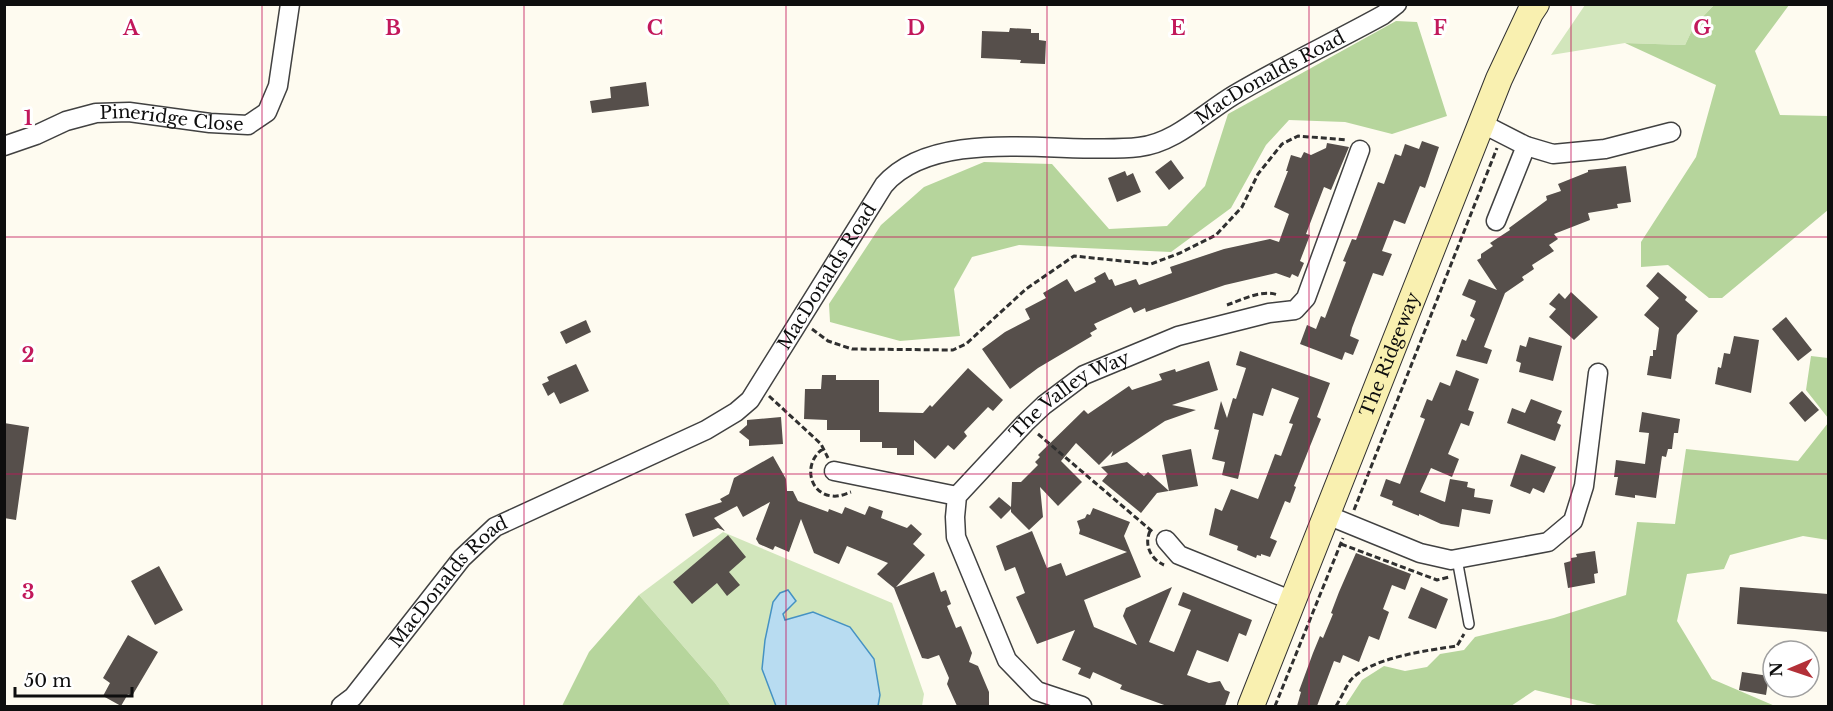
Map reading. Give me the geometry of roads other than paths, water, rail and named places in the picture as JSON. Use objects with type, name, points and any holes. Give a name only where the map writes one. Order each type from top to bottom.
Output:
[{"type":"street","name":"Pineridge Close","points":[[4,146],[66,121],[96,112],[129,112],[210,123],[248,125],[267,112],[278,86],[290,4]]},
{"type":"street","name":"MacDonalds Road","points":[[341,706],[352,697],[462,558],[495,527],[706,430],[750,400],[801,322],[884,185],[899,171],[912,163],[944,153],[997,146],[1106,149],[1136,148],[1156,144],[1176,134],[1234,95],[1383,15],[1397,4]]},
{"type":"street","name":"The Ridgeway","points":[[1251,706],[1293,601],[1337,520],[1492,129],[1499,79],[1533,9]]},
{"type":"street","points":[[1492,129],[1526,146],[1553,154],[1605,149],[1671,132]]},
{"type":"street","points":[[1496,221],[1526,146]]},
{"type":"street","name":"The Valley Way","points":[[957,496],[1025,423],[1044,405],[1084,375],[1178,336],[1269,313],[1294,310],[1306,298],[1360,150]]},
{"type":"street","points":[[1337,520],[1420,553],[1451,560],[1458,567],[1548,542],[1573,521],[1584,486],[1598,373]]},
{"type":"street","points":[[834,471],[957,496],[956,537],[1007,660],[1034,699],[1082,706]]},
{"type":"street","points":[[1166,540],[1179,555],[1293,601]]},
{"type":"lane","points":[[1458,567],[1469,624]]},
{"type":"water","points":[[788,590],[796,601],[783,614],[785,620],[813,612],[850,627],[874,659],[880,695],[878,706],[776,706],[762,669],[765,640],[773,602],[780,593]]}]
